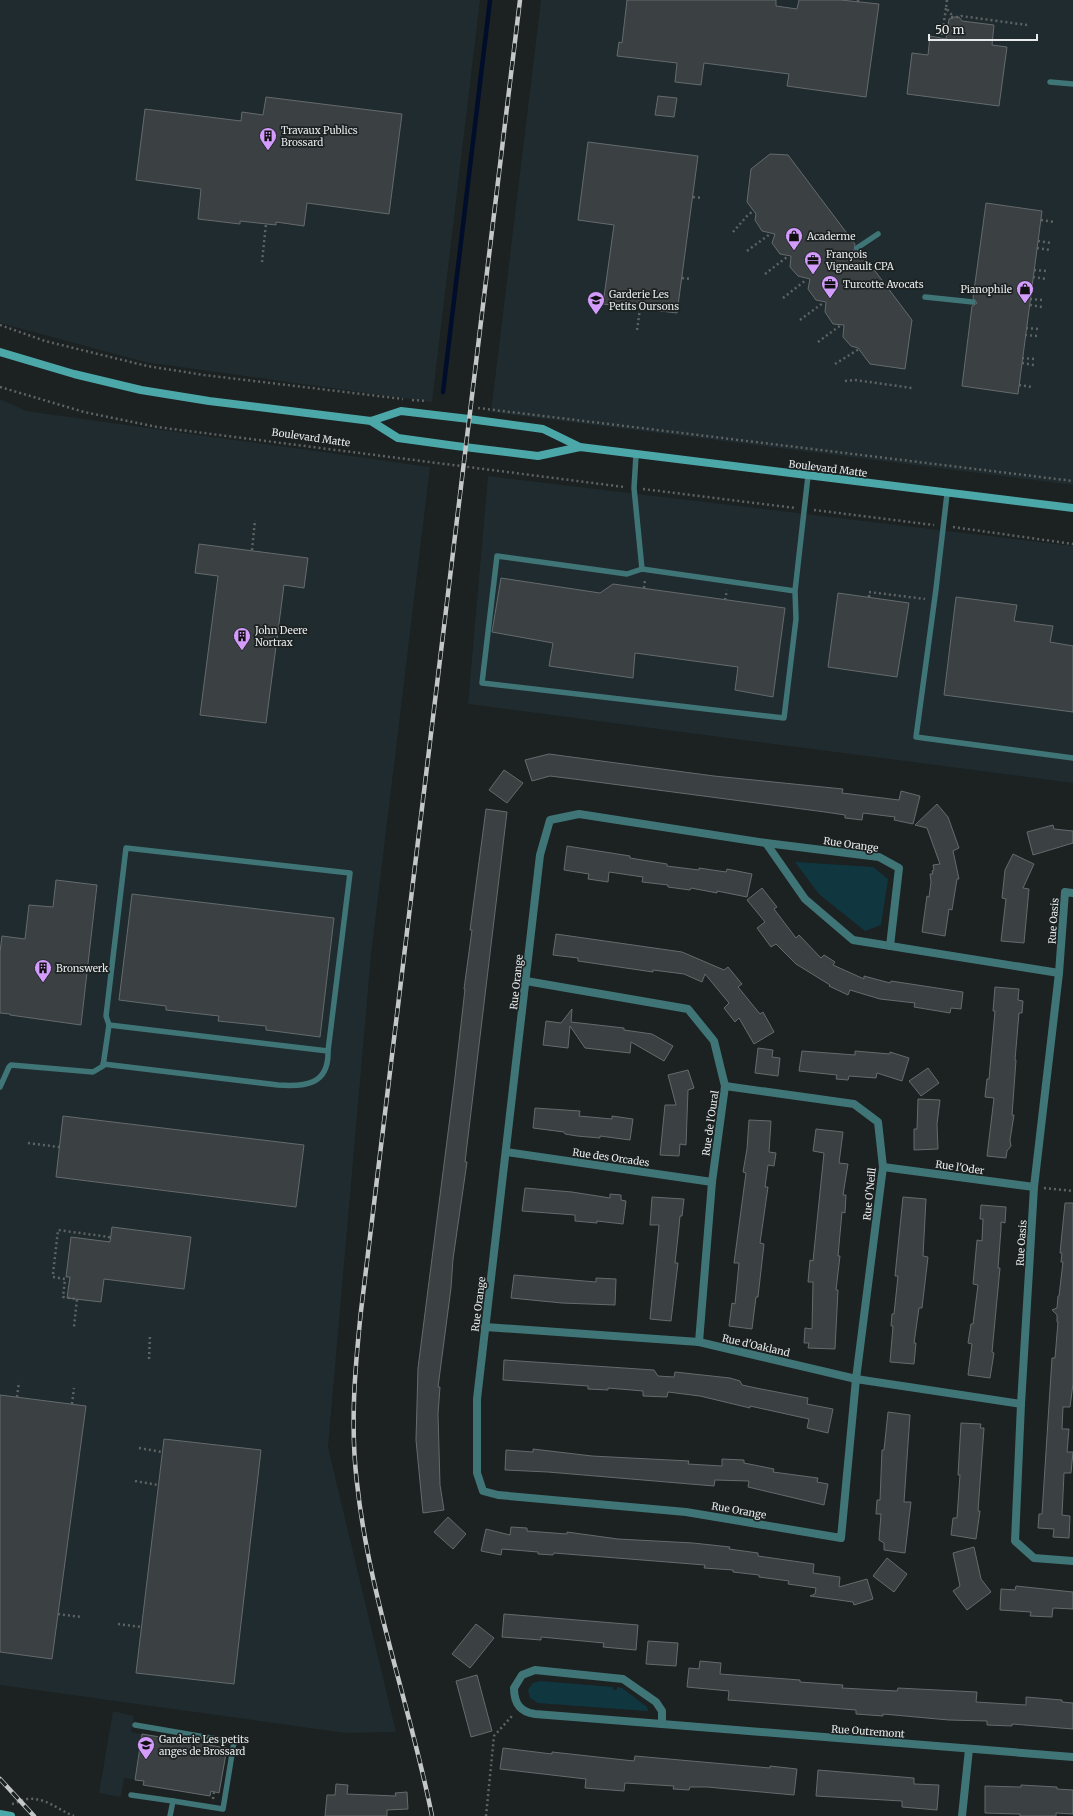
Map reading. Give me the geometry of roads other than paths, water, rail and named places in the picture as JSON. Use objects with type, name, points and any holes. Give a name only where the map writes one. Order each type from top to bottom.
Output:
[{"type":"main road","name":"Boulevard Matte","points":[[0,352],[74,374],[141,390],[208,401],[371,421],[398,438],[538,456],[580,447]]},
{"type":"main road","name":"Boulevard Matte","points":[[371,421],[401,411],[469,419],[543,429],[580,447],[947,494],[1073,508]]},
{"type":"main road","points":[[0,1814],[11,1816]]},
{"type":"street","name":"Rue Orange","points":[[856,1379],[841,1538],[686,1512],[498,1495],[483,1491],[477,1473],[477,1399],[485,1327],[540,855],[550,820],[579,814],[766,843],[879,857],[899,868],[890,946]]},
{"type":"street","points":[[766,843],[805,899],[853,940],[1059,973]]},
{"type":"street","name":"Rue Oasis","points":[[1073,893],[1065,892],[1059,973],[1034,1187],[1021,1404],[1015,1541],[1034,1558],[1073,1561]]},
{"type":"street","name":"Rue de l'Oural","points":[[526,981],[688,1009],[714,1041],[725,1086],[712,1182],[699,1342]]},
{"type":"street","name":"Rue O'Neill","points":[[725,1086],[854,1104],[878,1122],[883,1166],[856,1379]]},
{"type":"street","name":"Rue des Orcades","points":[[506,1152],[712,1182]]},
{"type":"street","name":"Rue l'Oder","points":[[883,1166],[1034,1187]]},
{"type":"street","name":"Rue d'Oakland","points":[[485,1327],[699,1342],[856,1379],[1021,1404]]},
{"type":"street","name":"Rue Outremont","points":[[662,1724],[662,1711],[656,1702],[629,1682],[617,1678],[535,1670],[522,1675],[514,1688],[517,1704],[525,1712],[530,1714],[1073,1757]]},
{"type":"street","points":[[962,1816],[969,1749]]},
{"type":"lane","points":[[1050,82],[1073,84]]},
{"type":"lane","points":[[857,248],[878,234]]},
{"type":"lane","points":[[925,297],[973,302]]},
{"type":"lane","points":[[636,454],[634,488],[642,569]]},
{"type":"lane","points":[[795,591],[642,569],[627,574],[497,556],[482,683],[784,718],[796,619],[795,591],[808,476]]},
{"type":"lane","points":[[947,494],[935,601],[916,737],[1073,758]]},
{"type":"lane","points":[[0,1087],[9,1067],[12,1065],[93,1072],[101,1069],[108,1025],[106,1016],[126,848],[350,873],[327,1065],[322,1076],[318,1080],[302,1086],[278,1085],[103,1064]]},
{"type":"lane","points":[[108,1025],[328,1051]]},
{"type":"lane","points":[[131,1795],[223,1809],[234,1742],[135,1725]]},
{"type":"lane","points":[[170,1816],[173,1802]]},
{"type":"waterway","points":[[443,392],[490,0]]},
{"type":"railway","points":[[432,1816],[413,1733],[380,1609],[363,1525],[355,1461],[354,1397],[361,1311],[520,0]]},
{"type":"railway","points":[[0,1779],[34,1816]]},
{"type":"place","name":"Travaux Publics Brossard","points":[[268,151]]},
{"type":"place","name":"Acaderme","points":[[794,251]]},
{"type":"place","name":"François Vigneault CPA","points":[[813,275]]},
{"type":"place","name":"Turcotte Avocats","points":[[830,299]]},
{"type":"place","name":"Pianophile","points":[[1025,304]]},
{"type":"place","name":"Garderie Les Petits Oursons","points":[[596,315]]},
{"type":"place","name":"John Deere Nortrax","points":[[242,651]]},
{"type":"place","name":"Bronswerk","points":[[43,983]]},
{"type":"place","name":"Garderie Les petits anges de Brossard","points":[[146,1760]]}]
